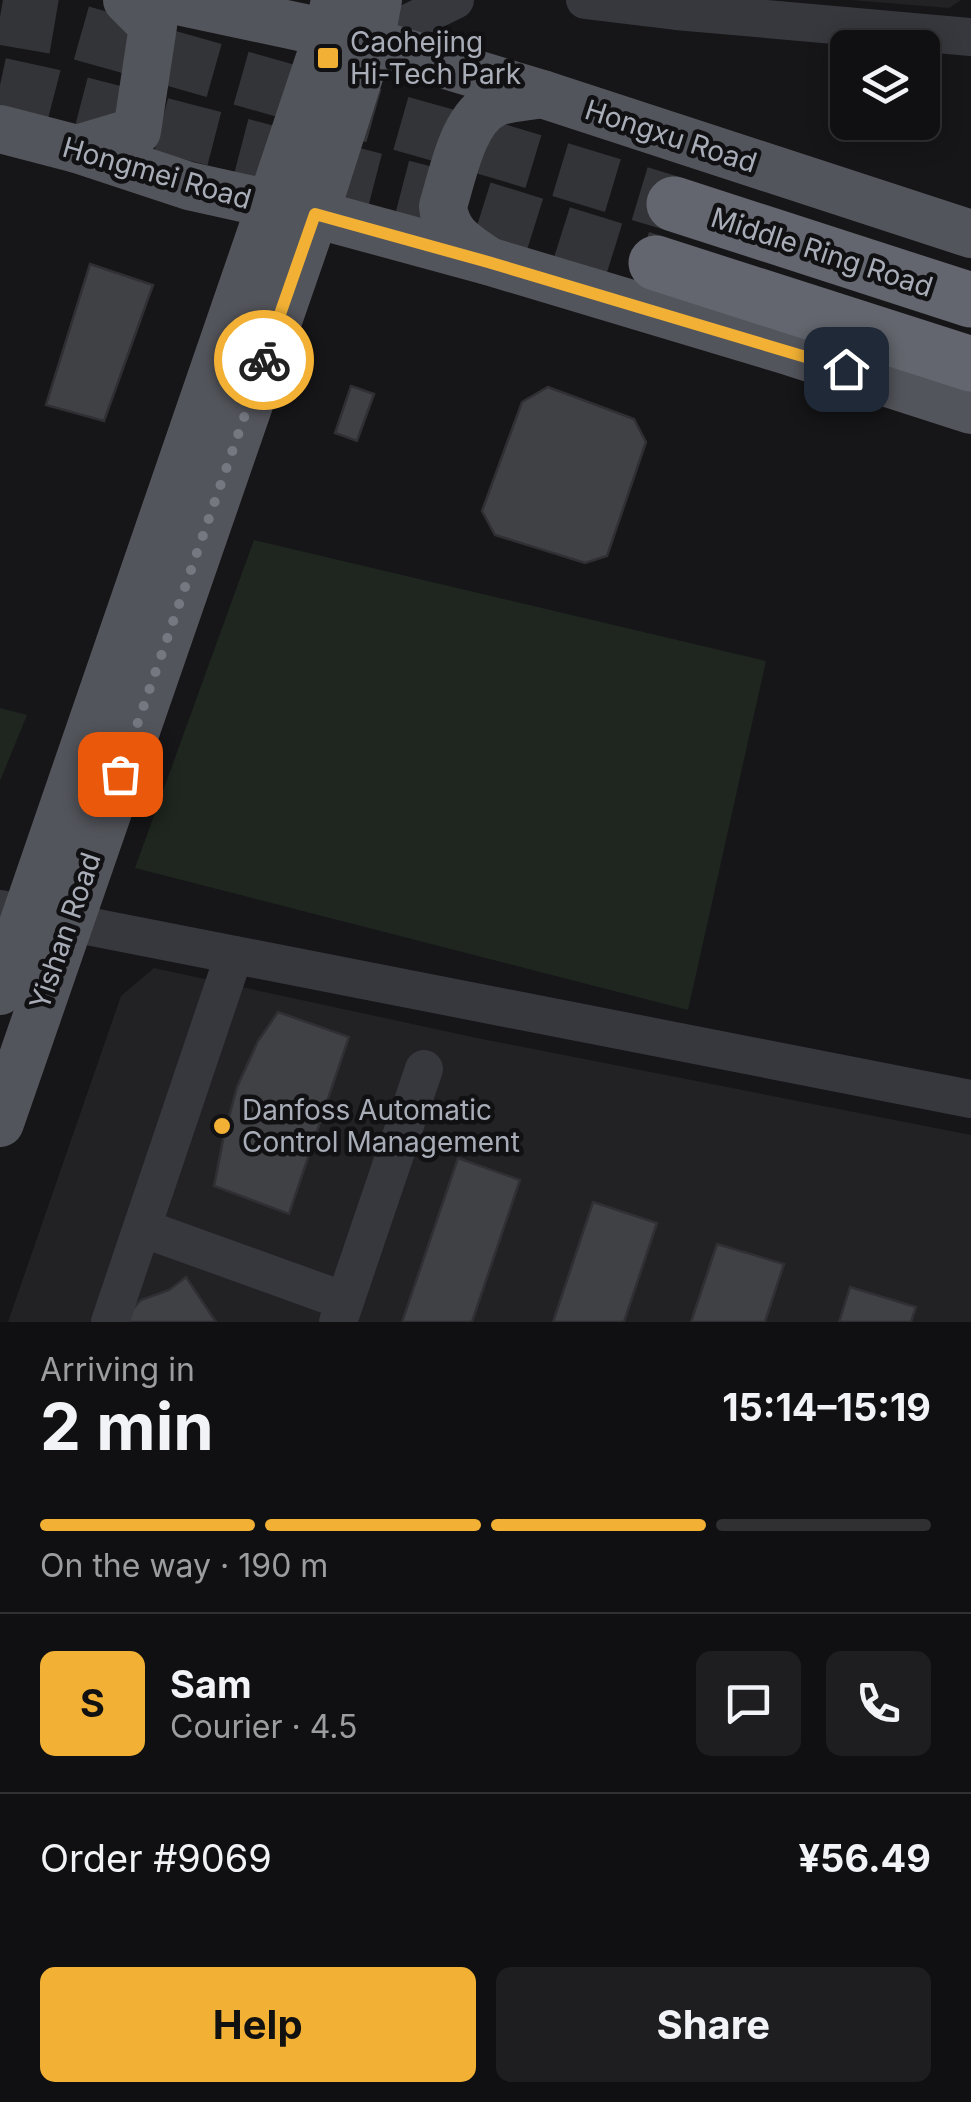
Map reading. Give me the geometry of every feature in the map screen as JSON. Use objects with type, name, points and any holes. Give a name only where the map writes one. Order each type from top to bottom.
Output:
[{"type":"highway","name":"Middle Ring Road","points":[[674,204],[971,300]]},
{"type":"highway","points":[[656,263],[971,364]]},
{"type":"main road","points":[[77,150],[137,131],[153,26],[128,0]]},
{"type":"main road","points":[[173,0],[353,19]]},
{"type":"main road","name":"Hongxu Road","points":[[353,19],[542,94],[971,234]]},
{"type":"main road","name":"Yishan Road","points":[[0,991],[293,209],[353,19]]},
{"type":"main road","points":[[488,262],[452,233],[444,220],[443,206],[468,130],[480,113],[496,102],[542,94]]},
{"type":"main road","name":"Hongmei Road","points":[[0,130],[189,186],[293,209]]},
{"type":"main road","points":[[293,209],[785,350],[971,410]]},
{"type":"main road","name":"Yishan Road","points":[[0,1123],[31,916]]},
{"type":"street","points":[[353,19],[455,0]]},
{"type":"street","points":[[585,0],[971,37]]},
{"type":"street","points":[[31,916],[971,1100]]},
{"type":"street","points":[[110,1322],[234,955]]},
{"type":"street","points":[[142,1228],[342,1311],[424,1069]]},
{"type":"shaded area","points":[[850,0],[961,0],[949,8]]},
{"type":"shaded area","points":[[254,540],[766,661],[688,1010],[135,868]]},
{"type":"shaded area","points":[[0,708],[27,715],[0,781]]},
{"type":"shaded area","points":[[154,968],[477,1038],[971,1135],[971,1322],[8,1322],[121,996]]},
{"type":"building","points":[[90,264],[153,285],[104,421],[46,405]]},
{"type":"building","points":[[351,386],[374,394],[357,441],[335,433]]},
{"type":"building","points":[[548,387],[634,419],[646,442],[607,556],[585,563],[495,535],[482,511],[522,402]]},
{"type":"building","points":[[278,1012],[349,1037],[289,1214],[214,1186],[237,1087],[258,1041]]},
{"type":"building","points":[[458,1158],[520,1180],[472,1322],[402,1322]]},
{"type":"building","points":[[593,1202],[657,1223],[624,1322],[553,1322]]},
{"type":"building","points":[[717,1244],[784,1264],[765,1322],[691,1322]]},
{"type":"building","points":[[186,1277],[216,1322],[127,1322],[141,1300],[169,1290]]},
{"type":"building","points":[[850,1287],[916,1307],[911,1322],[839,1322]]},
{"type":"tunnel","points":[[0,17],[64,28],[674,204]]},
{"type":"tunnel","points":[[0,85],[474,206],[656,263]]},
{"type":"way so far","points":[[120,774],[264,360]]},
{"type":"place","name":"Caohejing Hi-Tech Park","points":[[328,58]]},
{"type":"place","name":"Danfoss Automatic Control Management","points":[[222,1126]]},
{"type":"route","points":[[264,360],[315,214],[846,369]]}]
